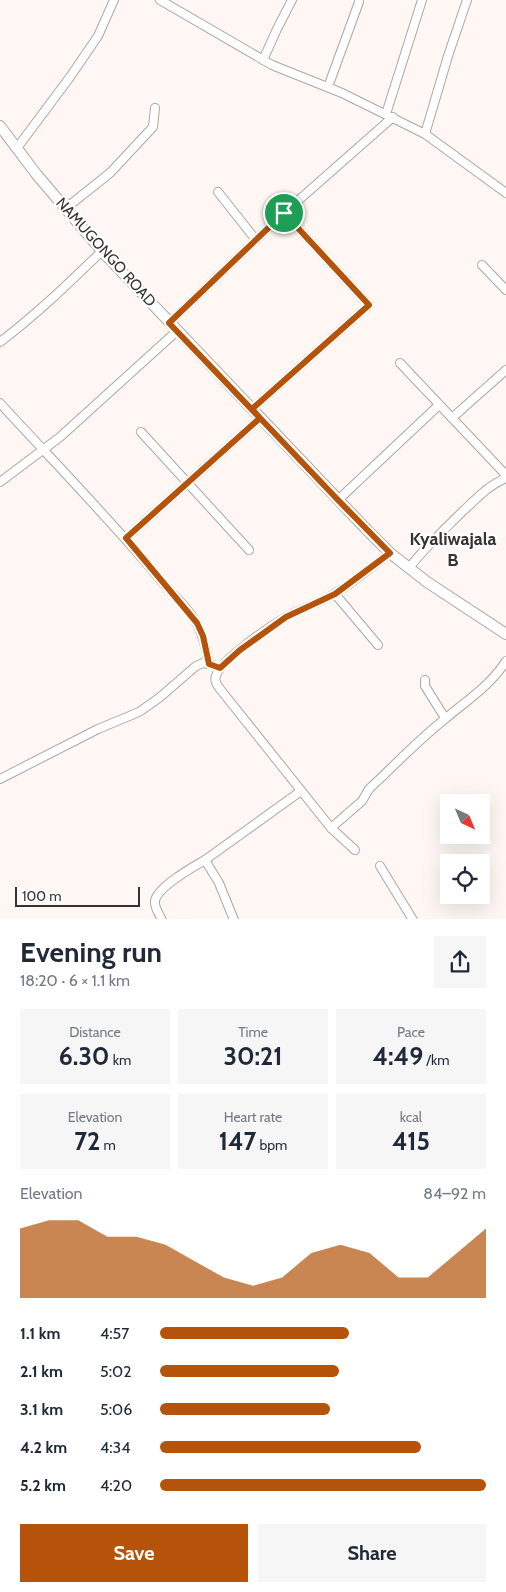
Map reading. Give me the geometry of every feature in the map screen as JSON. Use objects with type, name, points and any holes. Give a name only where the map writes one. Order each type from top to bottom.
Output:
[{"type":"main road","name":"NAMUGONGO ROAD","points":[[0,126],[102,251],[390,553],[441,592],[506,634]]},
{"type":"street","points":[[17,148],[98,36],[114,0]]},
{"type":"street","points":[[160,0],[263,60],[328,87],[425,134],[506,193]]},
{"type":"street","points":[[263,60],[276,29],[292,0]]},
{"type":"street","points":[[169,323],[284,213],[390,116],[422,0]]},
{"type":"street","points":[[425,134],[467,0]]},
{"type":"street","points":[[328,87],[359,2]]},
{"type":"street","points":[[66,208],[110,173],[138,144],[153,126],[156,108]]},
{"type":"street","points":[[218,192],[256,240]]},
{"type":"street","points":[[252,409],[369,305],[284,213]]},
{"type":"street","points":[[0,342],[48,303],[102,251]]},
{"type":"street","points":[[482,265],[506,290]]},
{"type":"street","points":[[0,482],[43,450],[86,414],[177,331]]},
{"type":"street","points":[[400,363],[506,476],[486,489],[426,546],[409,568]]},
{"type":"street","points":[[452,418],[506,370]]},
{"type":"street","points":[[0,403],[126,538],[197,623],[203,636],[209,664]]},
{"type":"street","points":[[338,500],[439,405]]},
{"type":"street","points":[[126,538],[260,418]]},
{"type":"street","points":[[141,432],[249,550]]},
{"type":"street","points":[[355,850],[331,828],[215,682],[220,668],[240,650],[286,617],[335,594],[390,553]]},
{"type":"street","points":[[335,594],[378,645]]},
{"type":"street","points":[[331,828],[362,801],[369,789],[445,718],[462,707],[490,681],[506,661]]},
{"type":"street","points":[[0,779],[98,728],[139,712],[159,698],[196,666],[203,663],[220,668]]},
{"type":"street","points":[[425,680],[425,686],[445,718]]},
{"type":"street","points":[[162,919],[155,903],[156,896],[164,888],[301,791]]},
{"type":"street","points":[[205,860],[219,883],[234,919]]},
{"type":"street","points":[[380,866],[412,919]]},
{"type":"district","name":"Kyaliwajala B","points":[[453,549]]},
{"type":"route","points":[[284,213],[369,305],[252,409],[390,553],[335,594],[286,617],[225,661],[220,668],[209,664],[203,636],[197,623],[126,538],[260,418],[169,323],[284,213]]}]
